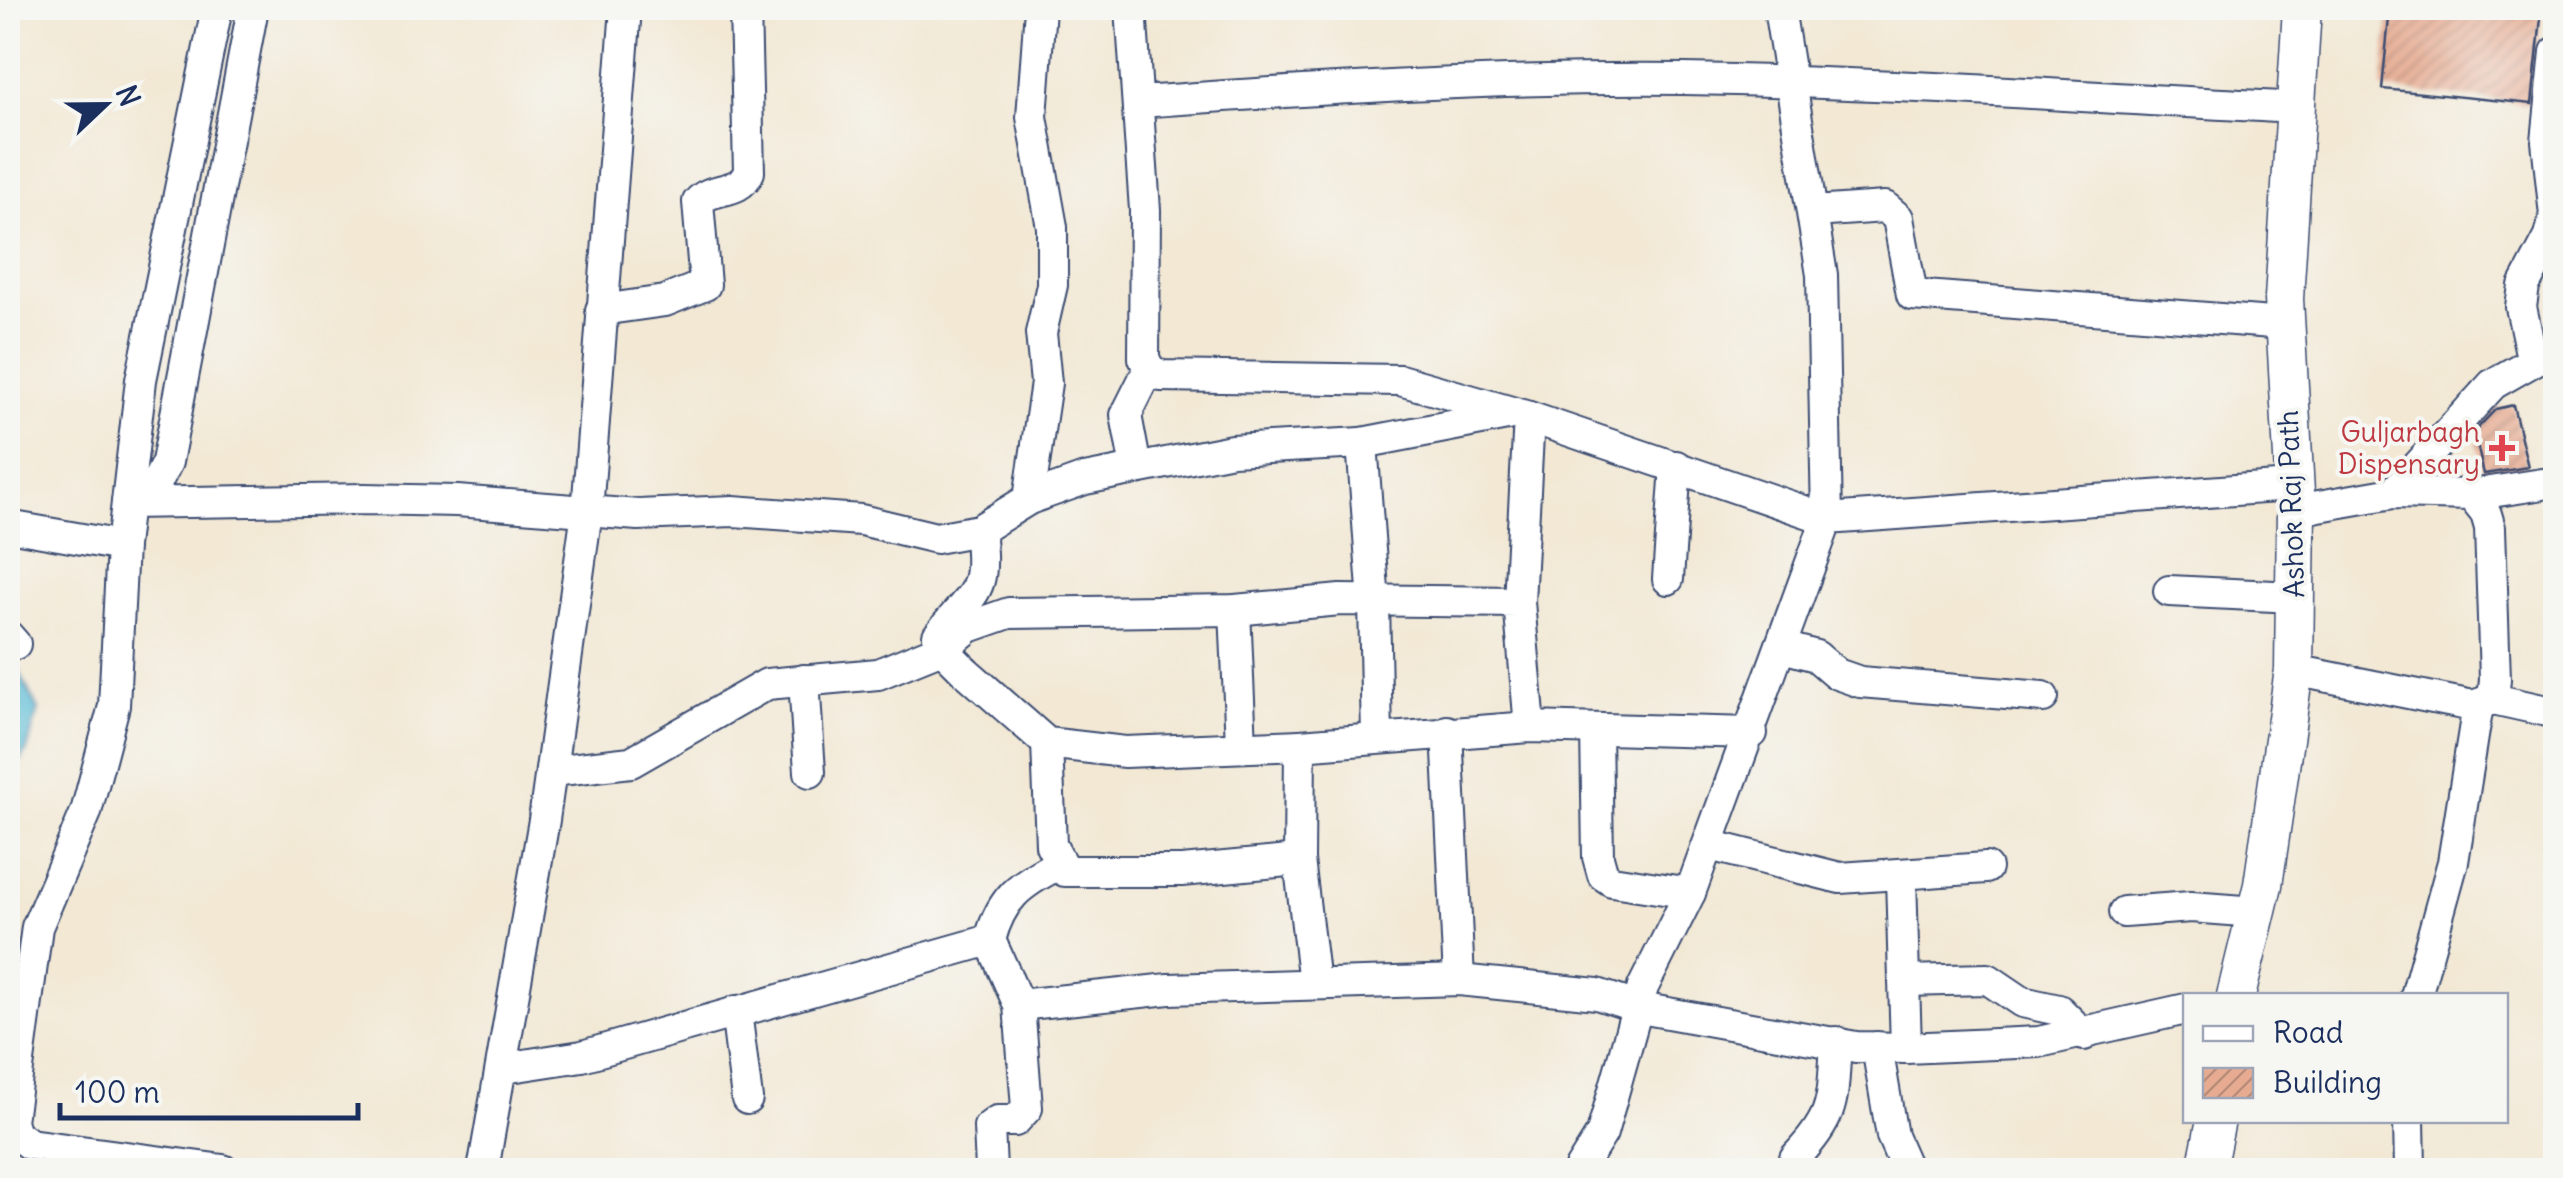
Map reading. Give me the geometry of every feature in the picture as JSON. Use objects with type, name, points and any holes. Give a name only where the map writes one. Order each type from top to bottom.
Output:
[{"type":"main road","name":"Ashok Raj Path","points":[[2237,993],[2283,767],[2294,670],[2294,498],[2285,324],[2288,208],[2302,8]]},
{"type":"main road","points":[[2206,1170],[2215,1123]]},
{"type":"street","points":[[137,503],[141,380],[217,8]]},
{"type":"street","points":[[223,1170],[29,1144],[15,1134],[11,1121],[37,927],[86,812],[114,706],[122,546],[137,503],[167,462],[252,8]]},
{"type":"street","points":[[483,1170],[504,1068],[552,770],[587,511],[626,8]]},
{"type":"street","points":[[602,310],[664,302],[705,285],[698,202],[704,195],[738,186],[749,172],[746,8]]},
{"type":"street","points":[[1029,499],[1046,383],[1041,333],[1052,285],[1052,227],[1032,117],[1040,8]]},
{"type":"street","points":[[1131,8],[1145,210],[1142,335],[1149,369],[1126,415],[1136,468]]},
{"type":"street","points":[[1579,1170],[1602,1133],[1643,987],[1690,893],[1828,519],[1824,296],[1779,8]]},
{"type":"street","points":[[2393,492],[2471,406],[2544,353],[2521,307],[2524,286],[2550,237],[2554,216],[2547,141],[2556,52]]},
{"type":"street","points":[[1138,102],[1403,84],[1790,82],[2298,108]]},
{"type":"street","points":[[1813,212],[1885,207],[1898,218],[1912,295],[2285,324]]},
{"type":"street","points":[[1149,369],[1176,377],[1400,380],[1676,466],[1828,519],[2393,492],[2471,495],[2556,482]]},
{"type":"street","points":[[137,503],[457,500],[657,515],[734,512],[843,518],[936,538],[979,530],[1029,499],[1085,479],[1136,468],[1232,450],[1362,443],[1518,416]]},
{"type":"street","points":[[1518,416],[1520,602],[1530,727]]},
{"type":"street","points":[[1362,443],[1374,603],[1377,736]]},
{"type":"street","points":[[1668,579],[1676,466]]},
{"type":"street","points":[[2417,993],[2452,862],[2486,702],[2490,528],[2486,514],[2471,495]]},
{"type":"street","points":[[10,522],[122,546]]},
{"type":"street","points":[[935,652],[980,586],[984,574],[979,530]]},
{"type":"street","points":[[2169,591],[2295,597]]},
{"type":"street","points":[[552,770],[631,762],[767,684],[878,674],[935,652],[968,626],[1009,613],[1235,610],[1340,600],[1520,602]]},
{"type":"street","points":[[1235,610],[1241,744]]},
{"type":"street","points":[[1782,646],[1816,656],[1837,674],[1860,682],[2043,697]]},
{"type":"street","points":[[935,652],[949,655],[1048,742],[1126,752],[1241,744],[1300,745],[1530,727],[1752,733]]},
{"type":"street","points":[[2294,670],[2556,713]]},
{"type":"street","points":[[804,680],[810,772]]},
{"type":"street","points":[[1596,728],[1598,856],[1603,874],[1612,881],[1690,893]]},
{"type":"street","points":[[1447,731],[1459,980]]},
{"type":"street","points":[[1048,742],[1051,845],[1057,865],[1064,871],[1092,873],[1299,860]]},
{"type":"street","points":[[1300,745],[1299,860],[1314,983]]},
{"type":"street","points":[[1709,844],[1840,878],[1901,877],[1986,868]]},
{"type":"street","points":[[991,1170],[989,1127],[996,1121],[1015,1121],[1028,1108],[1019,1005],[990,940],[1003,904],[1018,885],[1057,865]]},
{"type":"street","points":[[1901,877],[1904,981],[1891,1048],[1892,1136],[1908,1170]]},
{"type":"street","points":[[2124,912],[2191,906],[2256,912]]},
{"type":"street","points":[[504,1068],[582,1056],[990,940]]},
{"type":"street","points":[[1904,981],[1988,979],[2022,1002],[2059,1010],[2084,1035]]},
{"type":"street","points":[[1019,1005],[1170,989],[1459,980],[1598,994],[1640,1008],[1891,1048],[2011,1044],[2084,1035],[2183,1010]]},
{"type":"street","points":[[736,1011],[747,1099]]},
{"type":"street","points":[[1795,1158],[1824,1128],[1831,1110],[1836,1042]]},
{"type":"street","points":[[2410,1123],[2410,1170]]},
{"type":"water","points":[[8,668],[18,669],[38,710],[27,750],[8,777]]},
{"type":"building","points":[[2390,8],[2542,8],[2532,104],[2382,89]]},
{"type":"building","points":[[2513,405],[2528,467],[2484,474],[2474,432],[2496,409]]},
{"type":"place","name":"Guljarbagh Dispensary","points":[[2502,448]]}]
